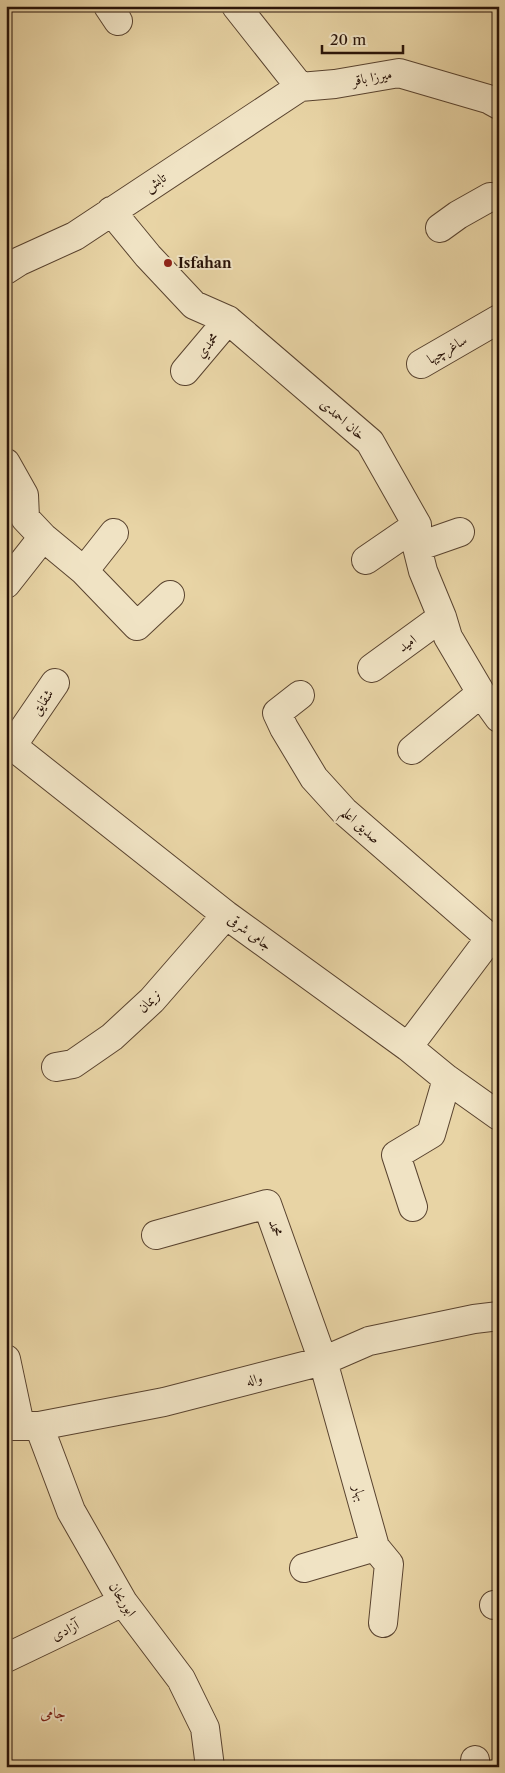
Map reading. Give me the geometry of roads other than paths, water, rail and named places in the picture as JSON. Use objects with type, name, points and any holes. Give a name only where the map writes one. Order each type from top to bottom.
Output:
[{"type":"street","points":[[239,7],[300,87]]},
{"type":"street","name":"میرزا باقر","points":[[300,87],[335,84],[399,73],[488,99],[499,106]]},
{"type":"street","name":"تابش","points":[[6,270],[20,261],[75,236],[300,87]]},
{"type":"street","points":[[440,228],[458,215],[490,197],[499,198]]},
{"type":"street","name":"خان احمدی","points":[[111,211],[148,256],[194,305],[228,320],[370,442],[417,536],[423,571],[448,637],[481,693],[499,718]]},
{"type":"street","name":"ساغرچیها","points":[[422,364],[499,319]]},
{"type":"street","name":"محمدي","points":[[185,371],[228,320]]},
{"type":"street","points":[[6,463],[24,494],[25,518],[43,537],[84,571],[137,626],[170,595]]},
{"type":"street","points":[[366,560],[417,536],[460,532]]},
{"type":"street","points":[[84,571],[114,533]]},
{"type":"street","points":[[6,584],[43,537]]},
{"type":"street","name":"امید","points":[[372,668],[442,617]]},
{"type":"street","name":"شقایق","points":[[9,743],[55,683]]},
{"type":"street","points":[[412,750],[481,693]]},
{"type":"street","name":"صدیق اعلم","points":[[300,695],[277,713],[314,778],[344,811],[494,941],[408,1047]]},
{"type":"street","name":"جامی شرقی","points":[[9,743],[226,915],[408,1047],[499,1116]]},
{"type":"street","name":"نریمان","points":[[72,1070],[112,1037],[152,1000],[226,915]]},
{"type":"street","points":[[413,1207],[396,1155],[431,1134],[447,1078]]},
{"type":"street","name":"محمد","points":[[156,1235],[267,1204],[323,1361]]},
{"type":"street","name":"واله","points":[[22,1426],[164,1402],[323,1361],[369,1341],[499,1316]]},
{"type":"street","name":"ابوریحان","points":[[6,1359],[22,1426],[123,1602],[181,1679],[205,1728],[210,1767]]},
{"type":"street","name":"بهار","points":[[323,1361],[375,1547],[389,1564],[383,1623]]},
{"type":"street","points":[[304,1568],[375,1547]]},
{"type":"street","name":"آزادی","points":[[6,1658],[123,1602]]},
{"type":"place","name":"Isfahan","points":[[168,263]]},
{"type":"district","name":"جامی","points":[[53,1713]]}]
